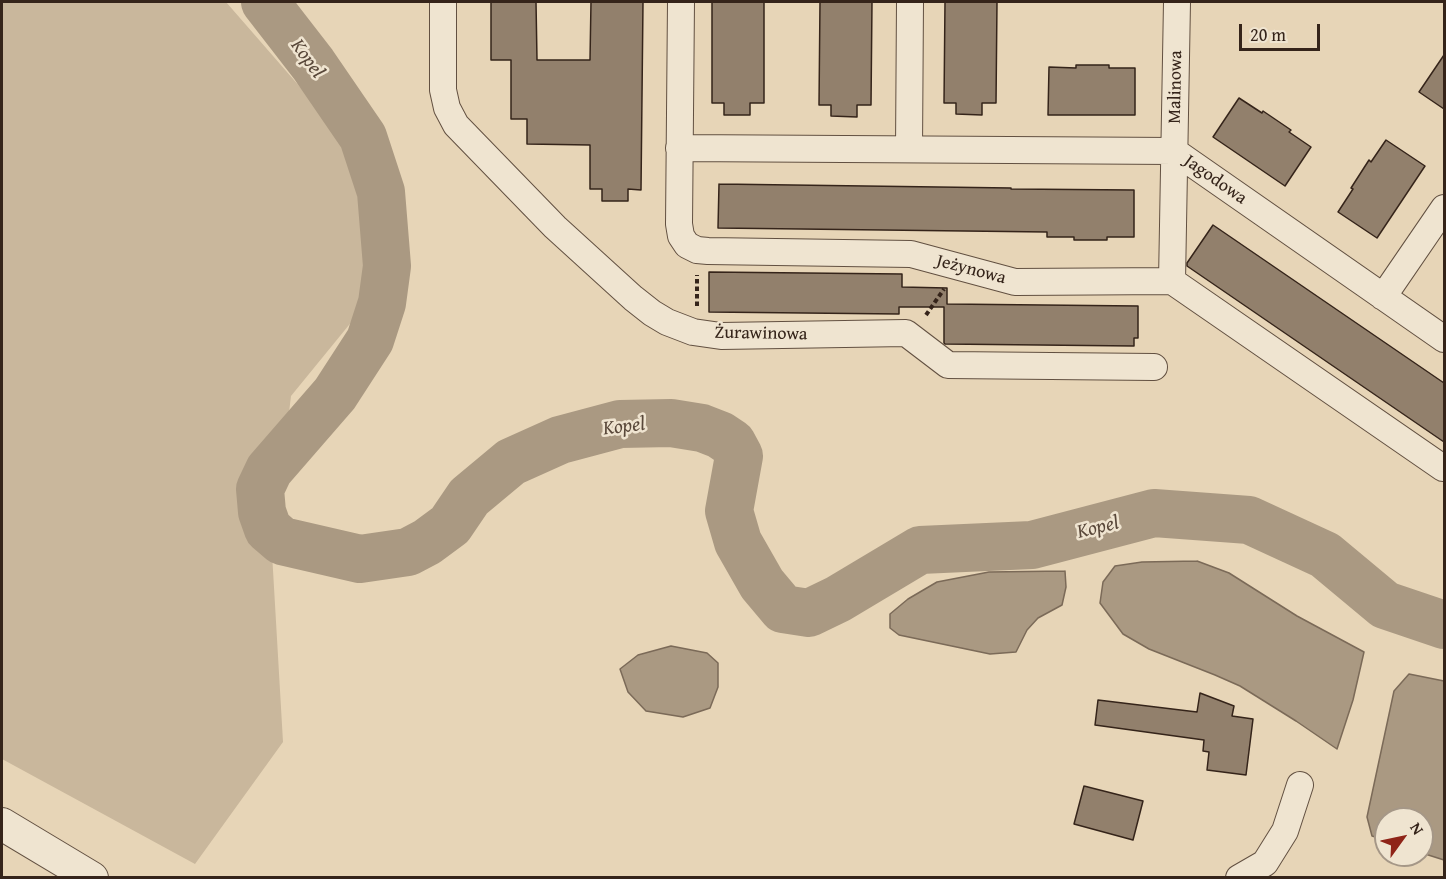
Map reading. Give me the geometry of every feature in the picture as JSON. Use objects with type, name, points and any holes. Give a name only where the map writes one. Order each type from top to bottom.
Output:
[{"type":"street","name":"Żurawinowa","points":[[443,2],[443,90],[447,108],[456,124],[555,227],[633,298],[667,322],[696,332],[721,336],[906,333],[948,365],[1154,367]]},
{"type":"street","points":[[681,2],[679,224],[681,236],[687,245],[697,250]]},
{"type":"street","points":[[909,149],[910,2]]},
{"type":"street","name":"Malinowa","points":[[1172,280],[1177,2]]},
{"type":"street","name":"Jagodowa","points":[[680,148],[1174,151],[1444,339]]},
{"type":"street","points":[[1383,297],[1444,208]]},
{"type":"street","name":"Jeżynowa","points":[[697,250],[911,254],[1015,282],[1172,280]]},
{"type":"street","points":[[1172,280],[1443,468]]},
{"type":"street","points":[[1239,878],[1265,863],[1285,831],[1300,785]]},
{"type":"street","points":[[2,824],[92,878]]},
{"type":"path","points":[[696,332],[697,250]]},
{"type":"path","points":[[910,337],[960,267]]},
{"type":"shaded area","points":[[2,2],[226,2],[361,157],[380,287],[291,396],[272,553],[283,742],[195,864],[2,759]]},
{"type":"shaded area","points":[[1197,561],[1229,573],[1297,616],[1364,652],[1353,700],[1337,749],[1240,686],[1149,649],[1123,634],[1100,603],[1103,582],[1115,566],[1142,562]]},
{"type":"shaded area","points":[[1065,571],[1066,587],[1062,605],[1038,618],[1027,630],[1016,652],[990,654],[899,635],[890,628],[890,614],[908,599],[937,582],[989,572]]},
{"type":"shaded area","points":[[671,646],[707,653],[718,663],[718,687],[710,708],[683,717],[646,711],[628,692],[620,669],[638,655]]},
{"type":"shaded area","points":[[1409,674],[1444,681],[1444,860],[1434,857],[1434,807],[1374,807],[1374,837],[1372,836],[1367,817],[1394,691]]},
{"type":"building","points":[[491,2],[536,2],[537,60],[590,60],[591,2],[643,2],[641,190],[628,189],[628,201],[602,201],[602,189],[590,189],[590,145],[527,144],[527,119],[511,119],[511,60],[491,60]]},
{"type":"building","points":[[712,2],[764,2],[764,103],[750,103],[750,115],[724,115],[724,103],[712,103]]},
{"type":"building","points":[[820,2],[872,2],[871,105],[857,105],[857,117],[831,116],[831,105],[819,105]]},
{"type":"building","points":[[945,2],[997,2],[996,103],[982,103],[982,115],[956,114],[956,103],[944,103]]},
{"type":"building","points":[[1444,55],[1444,109],[1419,92]]},
{"type":"building","points":[[1076,65],[1135,68],[1135,115],[1048,115],[1049,67],[1076,68]]},
{"type":"building","points":[[1239,98],[1291,130],[1289,132],[1311,147],[1285,186],[1213,137]]},
{"type":"building","points":[[1386,140],[1425,166],[1377,238],[1338,212],[1369,160],[1371,162]]},
{"type":"building","points":[[719,184],[1134,190],[1134,237],[1074,240],[1074,237],[1047,237],[1047,232],[718,228]]},
{"type":"building","points":[[1213,225],[1444,383],[1444,442],[1187,266]]},
{"type":"building","points":[[709,272],[902,274],[902,287],[947,288],[947,304],[1138,306],[1138,338],[1134,338],[1134,346],[945,344],[944,307],[899,307],[899,314],[709,312]]},
{"type":"building","points":[[1200,693],[1234,706],[1232,716],[1253,719],[1246,775],[1207,770],[1209,752],[1203,751],[1204,740],[1095,725],[1098,700],[1197,712]]},
{"type":"building","points":[[1084,786],[1143,801],[1133,840],[1074,824]]},
{"type":"waterway","name":"Kopel","points":[[265,2],[313,64],[363,137],[381,192],[387,266],[382,303],[370,340],[335,394],[269,470],[260,489],[262,512],[268,529],[282,541],[360,559],[408,552],[427,542],[450,525],[469,497],[511,462],[560,440],[620,424],[671,423],[702,428],[732,443],[739,456],[729,511],[738,542],[762,584],[783,609],[809,613],[838,599],[920,550],[1032,545],[1154,513],[1249,520],[1325,555],[1385,605],[1444,625]]}]
